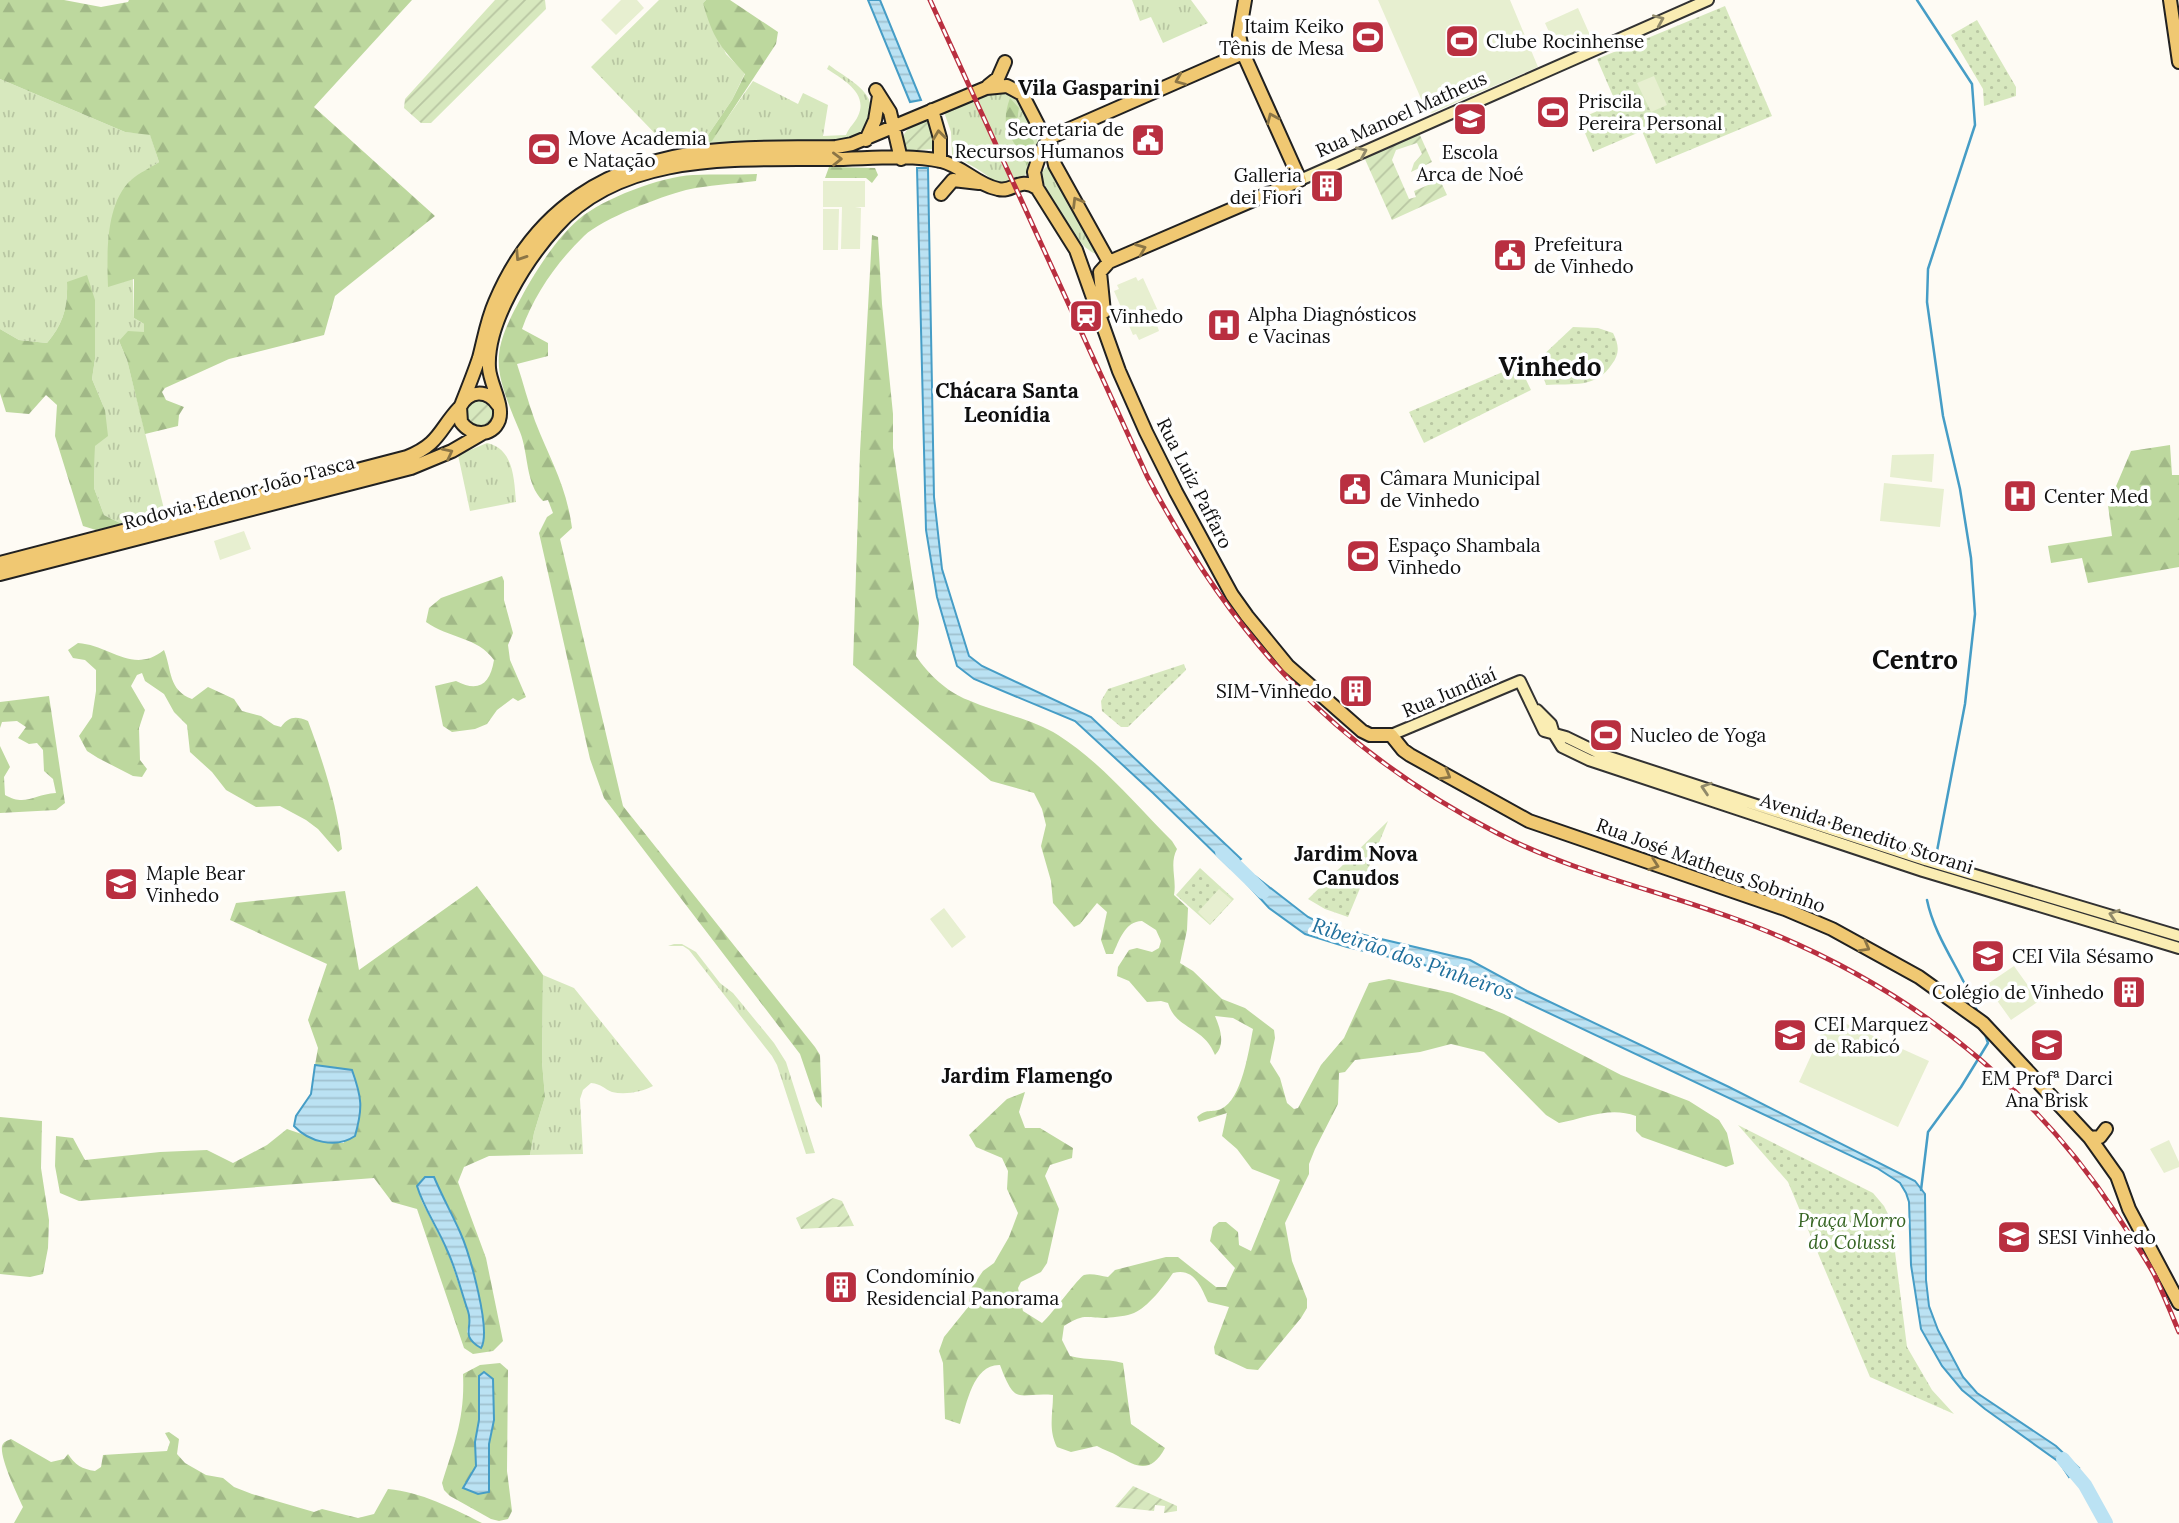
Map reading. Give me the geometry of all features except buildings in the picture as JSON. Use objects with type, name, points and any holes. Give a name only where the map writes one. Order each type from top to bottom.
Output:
[{"type":"main road","points":[[1245,0],[1239,35],[1243,53],[1300,180]]},
{"type":"main road","name":"Rua Manoel Matheus","points":[[1109,262],[1708,0]]},
{"type":"main road","points":[[2170,0],[2179,62]]},
{"type":"main road","points":[[1037,188],[1034,177],[1036,165],[1049,138],[1243,53]]},
{"type":"main road","points":[[986,88],[998,78],[1005,62]]},
{"type":"main road","name":"Rodovia Edenor João Tasca","points":[[0,563],[423,451],[433,443],[461,405],[474,375],[495,301],[535,234],[583,191],[617,174],[677,156],[726,150],[844,146],[866,140],[986,88],[1007,86],[1022,94],[1039,127],[1049,138]]},
{"type":"main road","points":[[901,159],[890,112],[876,90],[900,110],[915,117]]},
{"type":"main road","points":[[866,140],[876,120],[879,96]]},
{"type":"main road","points":[[932,110],[944,162],[956,180]]},
{"type":"main road","points":[[1049,138],[1055,165],[1109,262]]},
{"type":"main road","points":[[801,159],[819,148]]},
{"type":"main road","points":[[498,405],[492,397],[483,393],[474,394],[461,405],[460,417],[464,426],[472,432],[483,433],[498,423],[500,414],[498,405],[491,384],[489,360],[491,343],[502,312],[536,253],[557,226],[579,206],[602,191],[672,167],[717,160],[901,159],[944,162],[987,186]]},
{"type":"main road","points":[[1036,165],[1055,165]]},
{"type":"main road","points":[[941,194],[949,183],[956,180],[1001,191],[1023,183],[1037,188]]},
{"type":"main road","name":"Rua Luiz Paffaro","points":[[1037,188],[1076,250],[1119,371],[1146,432],[1232,595],[1288,666],[1332,707],[1370,735],[1391,736]]},
{"type":"main road","points":[[1076,250],[1091,261],[1109,262]]},
{"type":"main road","points":[[1107,333],[1100,272],[1109,262]]},
{"type":"main road","name":"Rodovia Edenor João Tasca","points":[[0,574],[411,468],[452,451],[483,433]]},
{"type":"main road","name":"Rua Jundiaí","points":[[1391,736],[1520,681]]},
{"type":"main road","name":"Avenida Benedito Storani","points":[[1520,681],[1543,730],[1566,737],[1603,755],[1925,860],[2179,936]]},
{"type":"main road","name":"Avenida Benedito Storani","points":[[1554,734],[1565,748],[1589,760],[1923,871],[2179,948]]},
{"type":"main road","name":"Rua José Matheus Sobrinho","points":[[1391,736],[1410,755],[1529,821],[1785,909],[1832,929],[1920,977],[1983,1023],[2090,1138],[2117,1176],[2129,1209],[2179,1303]]},
{"type":"main road","points":[[2162,931],[2164,943]]},
{"type":"main road","points":[[2090,1138],[2100,1137],[2106,1129]]},
{"type":"green space","points":[[0,0],[64,0],[101,7],[129,0],[412,0],[314,107],[435,216],[335,296],[324,335],[229,359],[165,388],[162,392],[166,400],[184,407],[179,415],[178,426],[145,434],[127,360],[119,341],[128,331],[144,332],[144,324],[134,318],[134,279],[108,287],[108,260],[109,230],[116,202],[134,177],[159,162],[150,135],[125,132],[0,79]]},
{"type":"green space","points":[[495,0],[545,0],[546,9],[431,123],[421,123],[404,108],[405,99]]},
{"type":"green space","points":[[621,0],[637,0],[644,8],[616,35],[601,20]]},
{"type":"green space","points":[[659,0],[706,0],[703,3],[726,54],[745,73],[732,100],[706,138],[678,140],[666,145],[591,67]]},
{"type":"green space","points":[[706,0],[730,0],[778,32],[776,44],[712,141],[676,146],[678,140],[706,138],[732,100],[745,74],[714,34],[703,3]]},
{"type":"green space","points":[[1132,0],[1191,0],[1208,23],[1163,43],[1151,17],[1140,21]]},
{"type":"green space","name":"Clube Rocinhense","points":[[1378,0],[1510,0],[1538,67],[1432,113],[1426,110]]},
{"type":"green space","points":[[1725,6],[1772,116],[1656,164],[1642,131],[1593,152],[1579,119],[1616,103],[1597,59]]},
{"type":"green space","points":[[1578,8],[1590,35],[1557,50],[1545,23]]},
{"type":"green space","points":[[1977,20],[2016,87],[2016,96],[1984,106],[1983,89],[1951,35]]},
{"type":"green space","points":[[829,65],[859,87],[870,101],[870,118],[857,134],[846,139],[704,144],[712,140],[753,81],[798,104],[803,93],[828,105],[823,136],[846,135],[858,116],[860,100],[852,88],[827,69]]},
{"type":"green space","points":[[1654,76],[1667,105],[1651,112],[1637,83]]},
{"type":"green space","points":[[0,79],[125,132],[150,134],[159,162],[130,181],[134,318],[144,324],[144,332],[119,341],[127,360],[164,509],[157,515],[122,524],[104,515],[94,488],[95,446],[105,410],[92,379],[95,359],[67,282],[63,315],[47,343],[19,340],[0,329]]},
{"type":"green space","points":[[994,92],[1019,102],[1037,136],[1038,147],[1034,160],[1027,173],[1011,185],[998,184],[952,155],[951,132],[944,112]]},
{"type":"green space","points":[[1010,98],[1019,108],[1017,119],[1034,142],[1027,166],[1007,127]]},
{"type":"green space","points":[[927,119],[932,122],[935,145],[933,149],[906,151],[904,134]]},
{"type":"green space","points":[[1419,133],[1432,162],[1411,172],[1414,163],[1422,154],[1417,143],[1396,150],[1392,160],[1409,199],[1416,197],[1414,191],[1440,180],[1447,195],[1392,220],[1364,157]]},
{"type":"green space","points":[[829,167],[875,168],[878,175],[872,183],[866,178],[825,178]]},
{"type":"green space","points":[[1046,167],[1050,168],[1099,250],[1097,254],[1081,243],[1057,209],[1042,178]]},
{"type":"green space","points":[[757,174],[756,181],[694,188],[662,198],[618,215],[584,236],[547,280],[522,329],[548,343],[548,356],[517,364],[532,414],[562,485],[569,512],[572,528],[560,539],[623,806],[815,1047],[820,1055],[822,1108],[816,1101],[800,1054],[604,798],[590,759],[539,533],[547,517],[553,513],[548,500],[543,501],[533,486],[523,441],[500,373],[501,344],[515,309],[550,251],[579,219],[617,196],[649,184],[693,175]]},
{"type":"green space","points":[[823,181],[865,181],[865,207],[855,207],[861,208],[860,249],[841,249],[842,207],[823,207]]},
{"type":"green space","points":[[823,209],[839,209],[838,250],[823,250]]},
{"type":"green space","points":[[872,235],[878,237],[893,414],[893,448],[919,622],[916,656],[932,676],[960,697],[1037,724],[1074,746],[1118,785],[1172,841],[1177,849],[1174,860],[1174,895],[1188,908],[1187,930],[1180,963],[1193,971],[1222,999],[1245,1008],[1274,1030],[1270,1062],[1280,1078],[1287,1103],[1294,1109],[1298,1108],[1321,1065],[1344,1038],[1369,983],[1389,979],[1452,993],[1504,1014],[1621,1075],[1689,1101],[1719,1120],[1727,1133],[1734,1164],[1726,1167],[1642,1137],[1636,1131],[1636,1116],[1626,1113],[1598,1114],[1559,1123],[1546,1115],[1484,1052],[1451,1044],[1420,1052],[1355,1060],[1345,1072],[1339,1073],[1338,1104],[1315,1149],[1309,1164],[1309,1174],[1285,1223],[1292,1261],[1307,1299],[1307,1308],[1258,1370],[1247,1369],[1215,1354],[1214,1347],[1229,1307],[1208,1302],[1196,1280],[1186,1273],[1173,1273],[1161,1290],[1134,1313],[1106,1318],[1081,1318],[1064,1326],[1062,1340],[1070,1356],[1123,1363],[1131,1424],[1165,1448],[1155,1461],[1150,1465],[1139,1466],[1097,1446],[1071,1452],[1057,1447],[1052,1428],[1053,1395],[1025,1396],[1015,1393],[1005,1379],[1000,1365],[991,1366],[977,1378],[960,1424],[945,1419],[943,1363],[939,1351],[944,1337],[969,1306],[970,1290],[983,1271],[994,1263],[1009,1237],[1018,1213],[1007,1189],[1008,1171],[1002,1158],[976,1147],[969,1135],[1007,1099],[1025,1092],[1019,1112],[1025,1128],[1040,1128],[1073,1148],[1072,1158],[1050,1165],[1045,1176],[1059,1209],[1047,1263],[1041,1272],[1021,1282],[1018,1288],[1023,1311],[1042,1323],[1084,1275],[1108,1277],[1115,1270],[1166,1257],[1178,1257],[1216,1287],[1226,1287],[1235,1268],[1210,1241],[1213,1227],[1219,1222],[1226,1222],[1238,1232],[1239,1245],[1251,1251],[1280,1180],[1252,1169],[1237,1149],[1222,1136],[1227,1113],[1199,1122],[1197,1117],[1221,1109],[1234,1096],[1247,1061],[1253,1029],[1233,1018],[1215,1016],[1221,1041],[1215,1055],[1204,1038],[1177,1018],[1168,1003],[1147,1002],[1129,981],[1117,976],[1118,967],[1129,950],[1137,948],[1152,952],[1159,948],[1161,941],[1156,930],[1142,921],[1131,924],[1123,933],[1113,954],[1106,954],[1101,940],[1107,912],[1097,903],[1080,924],[1074,927],[1053,903],[1051,881],[1041,846],[1046,825],[1034,793],[991,781],[853,665],[860,452]]},
{"type":"green space","points":[[87,275],[95,300],[95,359],[92,379],[105,410],[108,436],[95,446],[94,488],[104,515],[122,524],[96,530],[83,526],[55,436],[57,405],[46,395],[29,414],[6,412],[0,393],[0,329],[19,340],[47,343],[63,315],[67,282]]},
{"type":"green space","points":[[1136,277],[1138,281],[1143,278],[1163,322],[1157,325],[1159,331],[1139,340],[1136,334],[1133,335],[1114,291],[1119,289],[1117,285]]},
{"type":"green space","points":[[1573,327],[1598,328],[1613,333],[1617,345],[1616,356],[1599,378],[1583,383],[1546,385],[1538,360]]},
{"type":"green space","points":[[1519,365],[1531,390],[1424,443],[1409,412]]},
{"type":"green space","points":[[483,398],[495,409],[493,423],[481,429],[465,420],[465,406],[468,402]]},
{"type":"green space","points":[[487,443],[496,446],[508,458],[516,502],[470,511],[458,455]]},
{"type":"green space","points":[[2170,445],[2172,475],[2179,475],[2179,567],[2088,583],[2082,558],[2051,563],[2048,546],[2112,536],[2108,505],[2131,451]]},
{"type":"green space","points":[[1934,454],[1932,482],[1890,477],[1892,455]]},
{"type":"green space","points":[[1884,483],[1944,489],[1940,527],[1880,521]]},
{"type":"green space","points":[[244,531],[251,549],[220,560],[214,541]]},
{"type":"green space","points":[[502,576],[504,600],[513,633],[508,645],[510,660],[526,697],[518,701],[513,698],[497,710],[487,724],[475,729],[452,732],[443,726],[435,686],[456,681],[471,686],[482,684],[490,675],[494,660],[480,647],[426,622],[429,608],[441,598]]},
{"type":"green space","points":[[78,643],[121,657],[142,660],[164,650],[175,685],[192,699],[208,687],[234,699],[242,711],[261,716],[274,725],[281,727],[293,718],[308,721],[329,785],[342,849],[338,852],[318,829],[280,806],[256,807],[226,790],[212,772],[190,752],[187,725],[174,712],[164,694],[145,681],[142,673],[137,675],[131,686],[145,710],[139,728],[140,760],[147,769],[142,777],[133,776],[87,751],[79,736],[92,717],[96,670],[85,660],[73,658],[68,650]]},
{"type":"green space","points":[[1184,664],[1186,670],[1128,727],[1121,727],[1102,711],[1101,701],[1108,689]]},
{"type":"green space","points":[[49,696],[65,803],[56,810],[0,813],[0,746],[10,767],[4,777],[5,795],[25,800],[56,793],[53,779],[44,771],[43,750],[37,743],[29,744],[18,738],[26,727],[17,721],[2,722],[0,728],[0,702]]},
{"type":"green space","points":[[1388,821],[1348,917],[1325,909],[1308,899]]},
{"type":"green space","points":[[1200,868],[1234,899],[1210,925],[1176,895]]},
{"type":"green space","points":[[477,886],[543,975],[542,1062],[545,1097],[530,1155],[489,1156],[464,1167],[458,1182],[486,1258],[503,1341],[493,1351],[473,1354],[464,1348],[417,1209],[392,1202],[374,1178],[79,1201],[60,1193],[55,1166],[56,1136],[73,1138],[85,1160],[207,1150],[233,1163],[267,1145],[287,1129],[328,1143],[344,1143],[353,1070],[315,1065],[318,1048],[308,1020],[327,964],[230,920],[236,903],[345,891],[359,970]],"holes":[[[425,1177],[481,1348],[467,1332],[470,1317],[447,1250],[422,1202],[417,1186]]]},
{"type":"green space","points":[[1219,889],[1232,900],[1210,924],[1198,912]]},
{"type":"green space","points":[[944,908],[966,937],[952,948],[930,919]]},
{"type":"green space","points":[[682,944],[696,952],[774,1043],[786,1062],[815,1153],[806,1154],[772,1056],[689,950],[683,946],[668,946]]},
{"type":"green space","points":[[2014,966],[2039,1001],[2011,1020],[1986,985]]},
{"type":"green space","points":[[543,975],[574,988],[653,1086],[622,1093],[612,1092],[591,1083],[583,1090],[580,1099],[583,1154],[530,1155],[545,1097],[542,1062]]},
{"type":"green space","points":[[1829,1016],[1929,1061],[1898,1127],[1799,1082]]},
{"type":"green space","points":[[0,1117],[42,1121],[41,1168],[49,1220],[48,1248],[43,1274],[30,1277],[0,1274]]},
{"type":"green space","name":"Praça Morro do Colussi","points":[[1738,1125],[1873,1193],[1884,1206],[1891,1220],[1907,1347],[1932,1390],[1954,1414],[1870,1377],[1788,1182]]},
{"type":"green space","points":[[2169,1140],[2179,1167],[2164,1173],[2150,1149]]},
{"type":"green space","points":[[833,1198],[842,1201],[854,1226],[801,1229],[796,1218]]},
{"type":"green space","points":[[500,1363],[508,1370],[507,1471],[512,1511],[508,1519],[499,1521],[450,1496],[442,1483],[461,1417],[463,1374],[480,1365]],"holes":[[[484,1372],[493,1379],[494,1420],[489,1444],[489,1473],[463,1488],[476,1466],[479,1376]]]},
{"type":"green space","points":[[169,1432],[179,1439],[177,1454],[185,1463],[206,1475],[223,1478],[234,1487],[252,1494],[314,1512],[322,1509],[358,1518],[374,1514],[388,1489],[424,1497],[482,1523],[14,1523],[23,1507],[2,1452],[6,1441],[11,1439],[51,1462],[64,1459],[68,1454],[79,1466],[95,1471],[101,1467],[103,1455],[167,1451],[170,1442],[165,1433]]},
{"type":"green space","points":[[1133,1486],[1177,1506],[1177,1511],[1164,1513],[1165,1506],[1155,1505],[1154,1511],[1115,1507]]},
{"type":"water","points":[[868,0],[880,0],[921,100],[910,102]]},
{"type":"water","points":[[917,168],[928,168],[934,497],[942,569],[969,656],[982,666],[1091,717],[1241,859],[1230,868],[1075,721],[974,679],[957,666],[937,597],[926,530]]},
{"type":"water","points":[[1255,876],[1308,917],[1326,926],[1470,960],[1527,991],[1729,1087],[1915,1181],[1925,1194],[1929,1306],[1938,1330],[1963,1377],[1977,1393],[2056,1446],[2079,1468],[2069,1477],[2059,1462],[1962,1390],[1942,1366],[1921,1329],[1911,1265],[1909,1202],[1900,1183],[1877,1168],[1481,981],[1305,934],[1269,908],[1247,884]]},
{"type":"water","points":[[315,1065],[352,1070],[358,1088],[360,1110],[355,1136],[348,1140],[331,1143],[315,1140],[294,1126],[296,1116],[311,1094]]},
{"type":"water","points":[[425,1177],[434,1177],[469,1256],[482,1309],[484,1339],[481,1348],[469,1335],[469,1317],[456,1272],[417,1186]]},
{"type":"water","points":[[484,1372],[493,1379],[494,1420],[489,1444],[489,1492],[478,1494],[463,1488],[476,1466],[479,1376]]},
{"type":"waterway","points":[[1917,0],[1972,84],[1975,125],[1928,269],[1927,302],[1943,416],[1960,489],[1971,558],[1975,614],[1965,704],[1937,851]]},
{"type":"waterway","name":"Ribeirão dos Pinheiros","points":[[1222,852],[1263,892]]},
{"type":"waterway","points":[[1927,900],[1936,928],[1977,1011]]},
{"type":"waterway","points":[[1921,1190],[1928,1132],[1961,1087],[1988,1043],[1984,1031]]},
{"type":"waterway","name":"Ribeirão dos Pinheiros","points":[[2063,1459],[2085,1485],[2106,1523]]},
{"type":"railway","points":[[930,0],[1147,476],[1215,588],[1252,638],[1293,683],[1337,725],[1385,764],[1438,800],[1497,833],[1593,873],[1759,928],[1865,979],[1914,1009],[1960,1043],[2004,1081],[2045,1122],[2082,1167],[2150,1267],[2179,1332]]},
{"type":"place","name":"Itaim Keiko Tênis de Mesa","points":[[1368,37]]},
{"type":"place","name":"Clube Rocinhense","points":[[1462,41]]},
{"type":"place","name":"Priscila Pereira Personal","points":[[1553,112]]},
{"type":"place","name":"Escola Arca de Noé","points":[[1470,119]]},
{"type":"place","name":"Secretaria de Recursos Humanos","points":[[1148,140]]},
{"type":"place","name":"Move Academia e Natação","points":[[544,149]]},
{"type":"place","name":"Galleria dei Fiori","points":[[1327,186]]},
{"type":"place","name":"Prefeitura de Vinhedo","points":[[1510,255]]},
{"type":"place","name":"Vinhedo","points":[[1086,316]]},
{"type":"place","name":"Alpha Diagnósticos e Vacinas","points":[[1224,325]]},
{"type":"place","name":"Câmara Municipal de Vinhedo","points":[[1355,489]]},
{"type":"place","name":"Center Med","points":[[2020,496]]},
{"type":"place","name":"Espaço Shambala Vinhedo","points":[[1363,556]]},
{"type":"place","name":"SIM-Vinhedo","points":[[1356,691]]},
{"type":"place","name":"Nucleo de Yoga","points":[[1606,735]]},
{"type":"place","name":"Maple Bear Vinhedo","points":[[121,884]]},
{"type":"place","name":"CEI Vila Sésamo","points":[[1988,956]]},
{"type":"place","name":"Colégio de Vinhedo","points":[[2129,992]]},
{"type":"place","name":"CEI Marquez de Rabicó","points":[[1790,1035]]},
{"type":"place","name":"EM Profª Darci Ana Brisk","points":[[2047,1045]]},
{"type":"place","name":"SESI Vinhedo","points":[[2014,1237]]},
{"type":"place","name":"Condomínio Residencial Panorama","points":[[841,1287]]},
{"type":"district","name":"Vila Gasparini","points":[[1089,88]]},
{"type":"district","name":"Vinhedo","points":[[1550,367]]},
{"type":"district","name":"Chácara Santa Leonídia","points":[[1007,403]]},
{"type":"district","name":"Centro","points":[[1915,660]]},
{"type":"district","name":"Jardim Nova Canudos","points":[[1356,866]]},
{"type":"district","name":"Jardim Flamengo","points":[[1027,1076]]}]
